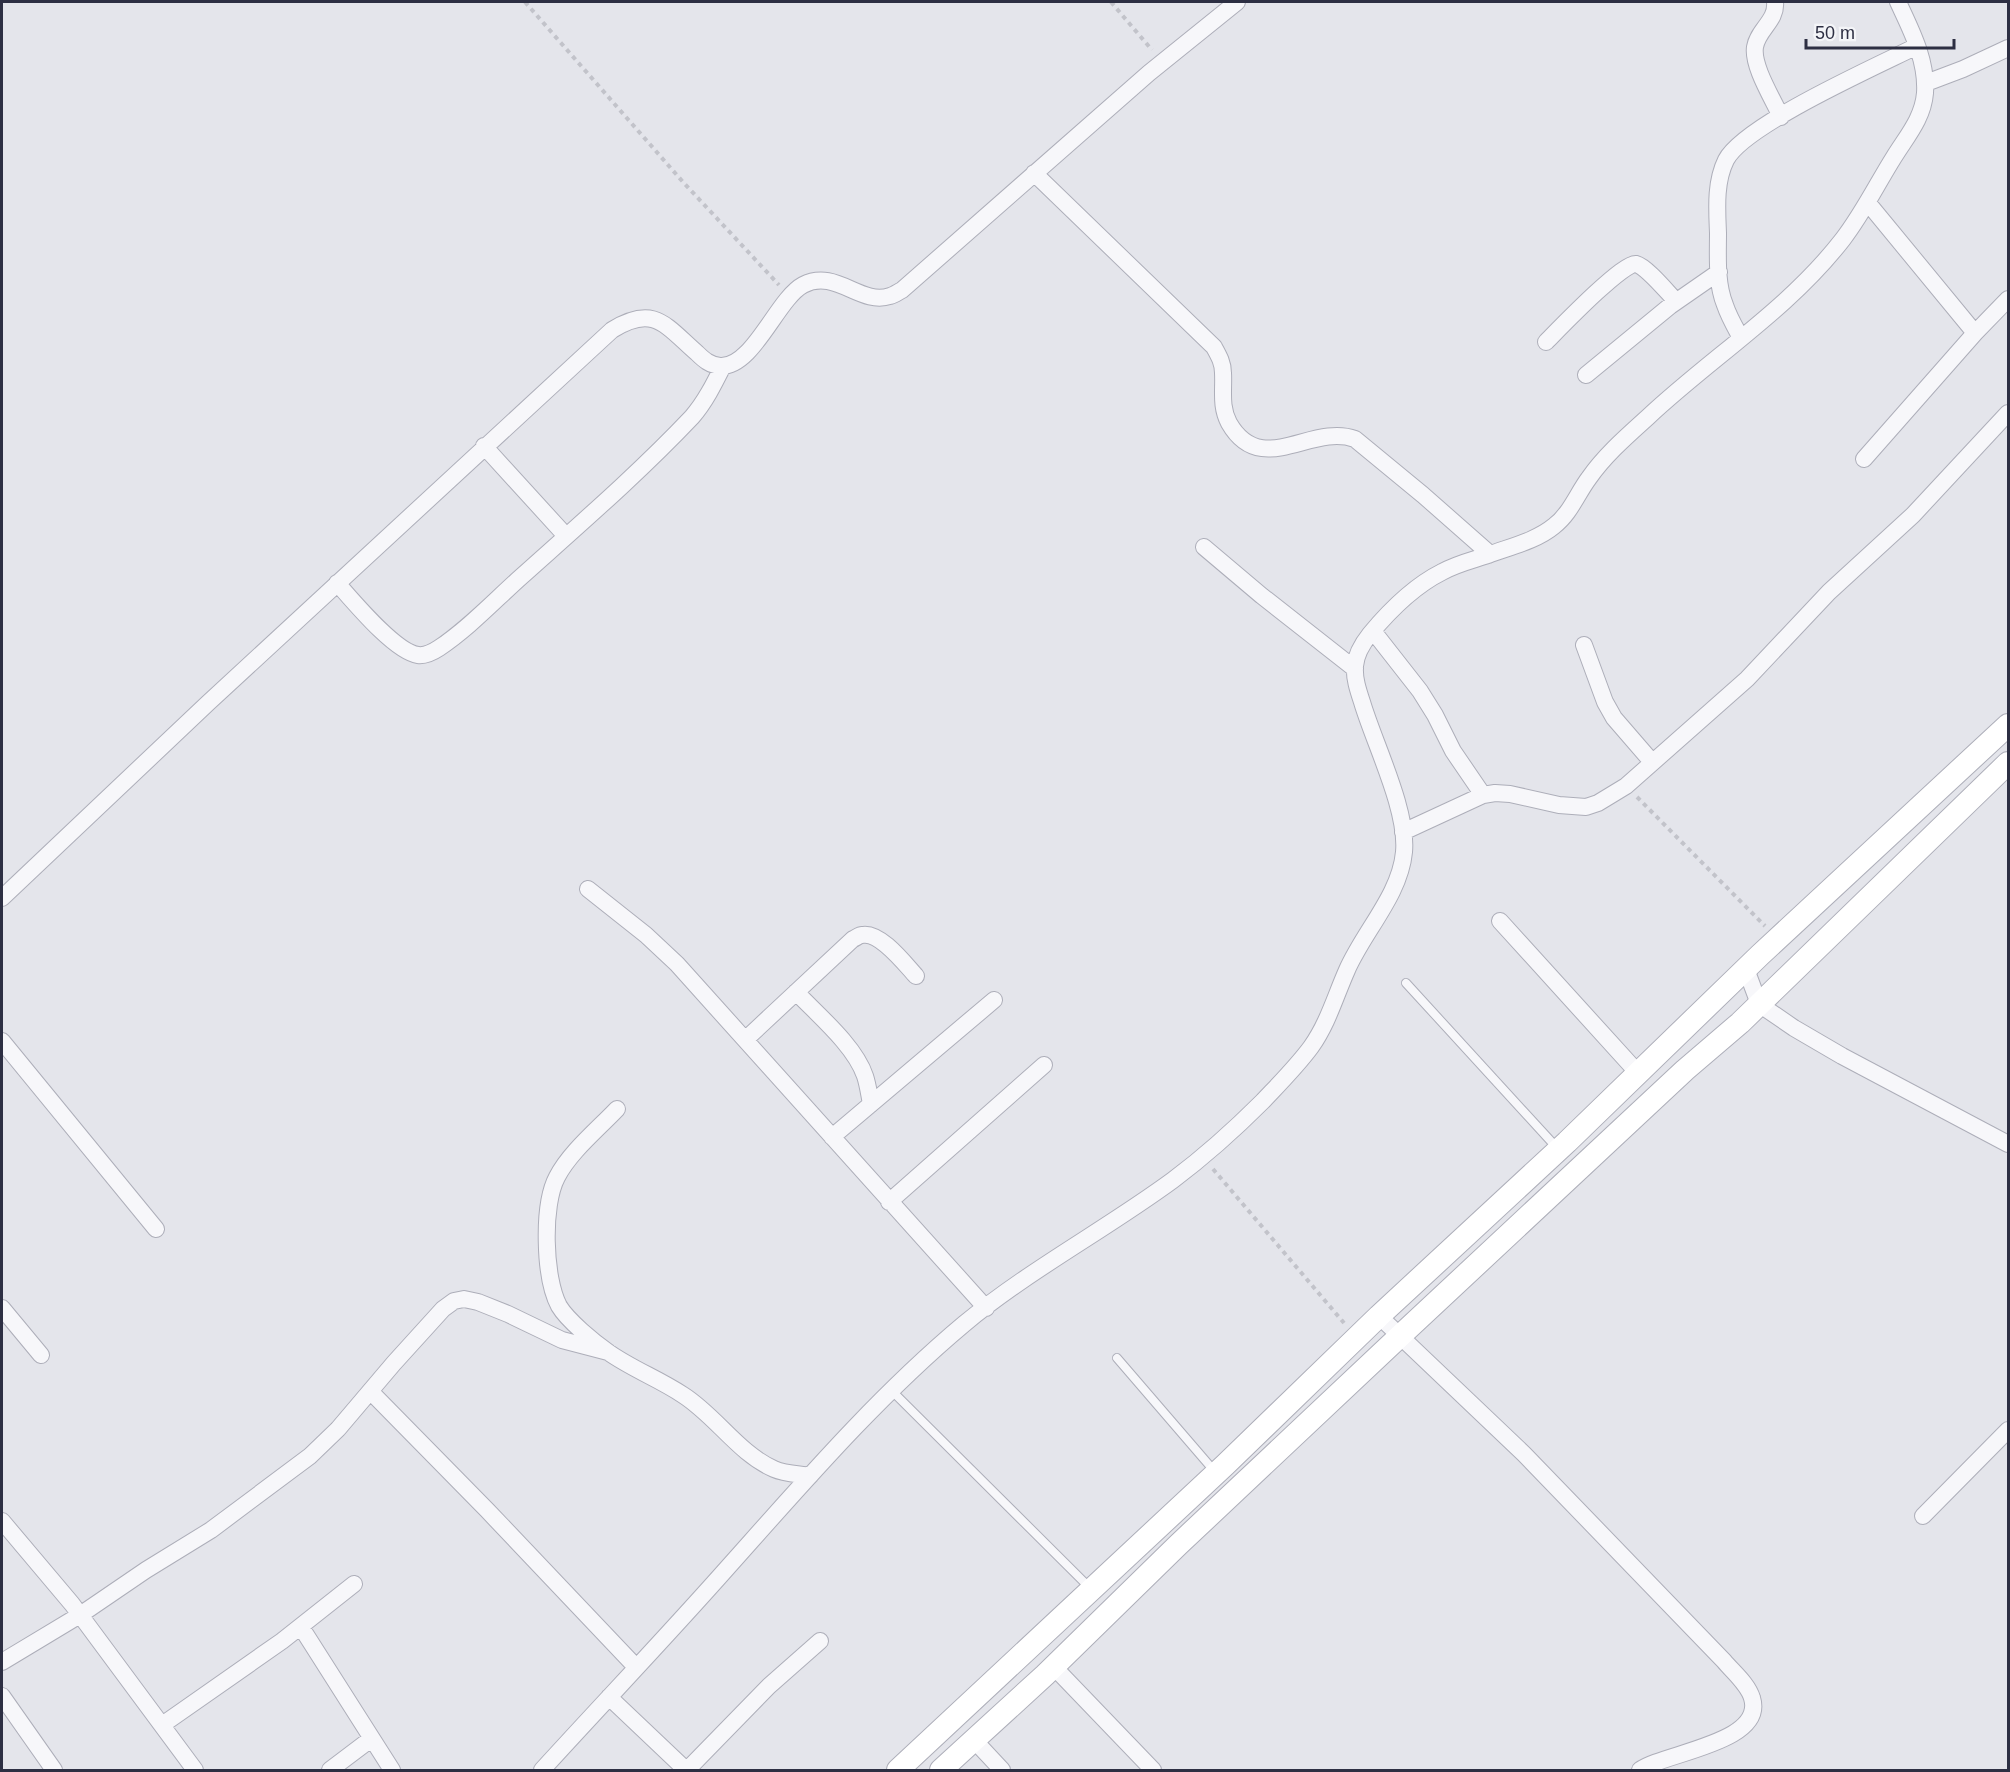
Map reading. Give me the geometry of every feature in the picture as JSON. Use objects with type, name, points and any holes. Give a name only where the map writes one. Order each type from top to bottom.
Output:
[{"type":"street","points":[[2,898],[484,446],[612,330],[628,320],[642,316],[655,320],[672,331],[709,363],[723,366],[734,363],[744,354],[768,328],[789,296],[807,284],[826,280],[878,298],[890,296],[902,290],[1162,62],[1237,2]]},
{"type":"street","points":[[1775,2],[1775,14],[1755,46],[1755,58],[1781,117]]},
{"type":"street","points":[[542,1770],[891,1390],[960,1328],[1021,1281],[1172,1180],[1202,1156],[1255,1109],[1287,1077],[1309,1050],[1326,1024],[1347,971],[1395,884],[1402,865],[1405,845],[1386,771],[1357,686],[1354,669],[1356,656],[1364,640],[1393,608],[1445,570],[1551,529],[1564,515],[1587,480],[1612,451],[1653,411],[1783,303],[1842,241],[1917,123],[1924,103],[1926,83],[1923,62],[1898,2]]},
{"type":"street","points":[[1741,338],[1724,304],[1719,272],[1717,197],[1726,159],[1750,136],[1781,117],[1825,91],[1917,46]]},
{"type":"street","points":[[1926,83],[2008,48]]},
{"type":"street","points":[[1034,173],[1214,347],[1221,360],[1223,405],[1229,422],[1239,436],[1265,450],[1281,448],[1327,435],[1344,435],[1355,439],[1490,554]]},
{"type":"street","points":[[1868,203],[1975,333]]},
{"type":"street","points":[[1546,342],[1613,277],[1629,265],[1635,264],[1643,268],[1676,301]]},
{"type":"street","points":[[1586,375],[1676,301],[1719,272]]},
{"type":"street","points":[[1864,459],[2008,299]]},
{"type":"street","points":[[337,583],[389,638],[406,650],[417,655],[429,654],[440,648],[605,502],[693,415],[707,396],[723,366]]},
{"type":"street","points":[[1403,832],[1483,795],[1510,794],[1559,805],[1586,807],[1598,803],[1626,786],[1747,679],[1829,592],[1913,515],[2008,413]]},
{"type":"street","points":[[484,446],[566,536]]},
{"type":"street","points":[[1204,547],[1354,669]]},
{"type":"street","points":[[1373,631],[1420,691],[1454,751],[1483,795]]},
{"type":"street","points":[[1584,645],[1609,710],[1652,762]]},
{"type":"street","points":[[941,1770],[1054,1667],[1178,1545],[1558,1150],[1638,1073],[1750,996],[1778,939],[2008,725]]},
{"type":"street","points":[[898,1770],[1216,1474],[1356,1338],[1389,1325],[1479,1263],[1684,1070],[1750,996],[2008,763]]},
{"type":"street","points":[[588,889],[646,935],[677,964],[986,1308]]},
{"type":"street","points":[[1500,921],[1638,1073]]},
{"type":"street","points":[[746,1039],[853,939],[863,934],[874,936],[887,945],[916,976]]},
{"type":"street","points":[[796,992],[857,1059],[865,1074],[871,1104]]},
{"type":"street","points":[[1750,996],[1794,1028],[1842,1056],[2008,1144]]},
{"type":"street","points":[[832,1137],[994,1000]]},
{"type":"street","points":[[2,1041],[156,1229]]},
{"type":"street","points":[[890,1202],[1044,1065]]},
{"type":"street","points":[[616,1109],[569,1160],[550,1192],[547,1212],[550,1274],[553,1292],[561,1308],[608,1352],[686,1396],[755,1459],[776,1470],[810,1476]]},
{"type":"street","points":[[2,1662],[80,1615],[146,1570],[211,1530],[302,1462],[338,1429],[443,1309],[453,1301],[464,1299],[478,1302],[562,1340],[608,1352]]},
{"type":"street","points":[[2,1308],[41,1355]]},
{"type":"street","points":[[1389,1325],[1524,1454],[1724,1661],[1752,1698],[1753,1710],[1747,1722],[1723,1741],[1664,1759],[1642,1770]]},
{"type":"street","points":[[370,1392],[487,1510],[636,1668]]},
{"type":"street","points":[[1923,1516],[2008,1430]]},
{"type":"street","points":[[2,1521],[80,1615],[195,1770]]},
{"type":"street","points":[[162,1725],[301,1627],[354,1584]]},
{"type":"street","points":[[301,1627],[392,1770]]},
{"type":"street","points":[[609,1697],[686,1770],[769,1686],[820,1641]]},
{"type":"street","points":[[1054,1667],[1154,1770]]},
{"type":"street","points":[[2,1695],[54,1770]]},
{"type":"street","points":[[330,1770],[371,1739]]},
{"type":"street","points":[[974,1740],[1002,1770]]},
{"type":"lane","points":[[1406,983],[1558,1150]]},
{"type":"lane","points":[[1117,1358],[1216,1474]]},
{"type":"lane","points":[[891,1390],[1091,1590]]},
{"type":"path","points":[[525,2],[683,182],[789,296]]},
{"type":"path","points":[[1111,2],[1162,62]]},
{"type":"path","points":[[1626,786],[1778,939]]},
{"type":"path","points":[[1202,1156],[1356,1338]]}]
